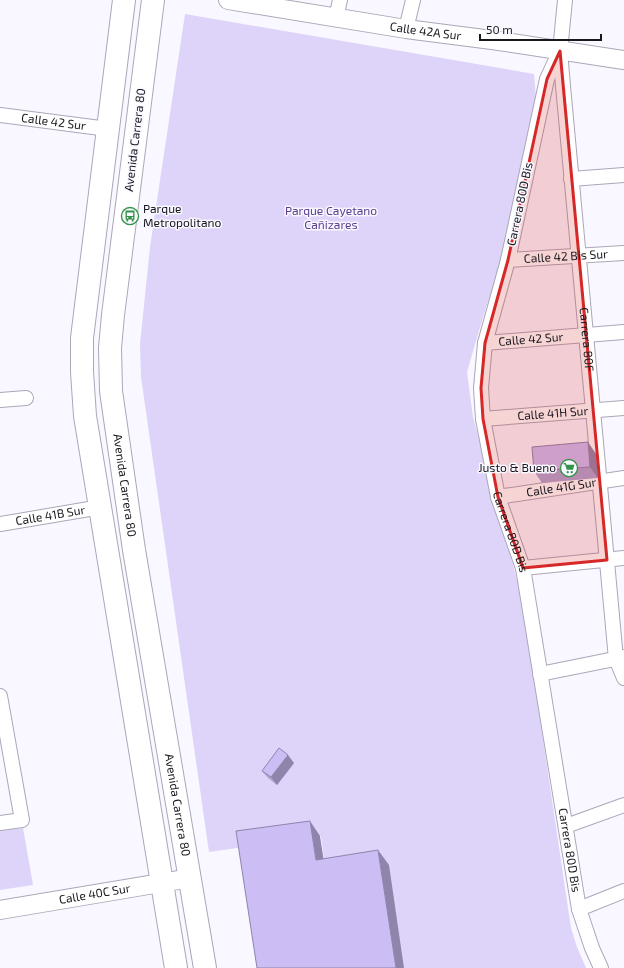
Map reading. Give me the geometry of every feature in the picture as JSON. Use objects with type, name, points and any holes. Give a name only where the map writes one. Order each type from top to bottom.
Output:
[{"type":"main road","points":[[124,0],[82,338],[82,366],[85,416],[176,968]]},
{"type":"main road","name":"Avenida Carrera 80","points":[[153,0],[113,315],[110,348],[111,391],[134,550],[205,968]]},
{"type":"street","name":"Calle 42A Sur","points":[[228,0],[255,2],[336,18],[624,60]]},
{"type":"street","points":[[336,18],[340,0]]},
{"type":"street","points":[[406,29],[412,0]]},
{"type":"street","name":"Carrera 80F","points":[[565,0],[560,51],[571,179],[607,560],[624,678]]},
{"type":"street","name":"Carrera 80D Bis","points":[[560,51],[547,80],[508,260],[485,343],[481,388],[482,419],[498,497],[523,568],[579,909],[592,948],[601,968]]},
{"type":"street","name":"Calle 42 Sur","points":[[0,115],[108,129]]},
{"type":"street","points":[[571,179],[624,175]]},
{"type":"street","name":"Calle 42 Bis Sur","points":[[508,260],[624,253]]},
{"type":"street","name":"Calle 42 Sur","points":[[485,343],[624,332]]},
{"type":"street","points":[[0,400],[26,398]]},
{"type":"street","name":"Calle 41H Sur","points":[[482,419],[624,408]]},
{"type":"street","name":"Calle 41G Sur","points":[[498,497],[624,478]]},
{"type":"street","name":"Calle 41B Sur","points":[[0,524],[101,507]]},
{"type":"street","points":[[523,568],[624,558]]},
{"type":"street","points":[[540,674],[620,658]]},
{"type":"street","points":[[0,696],[22,820],[0,823]]},
{"type":"street","points":[[566,826],[624,805]]},
{"type":"street","name":"Calle 40C Sur","points":[[0,910],[190,878]]},
{"type":"street","points":[[579,909],[624,891]]},
{"type":"highlighted area","points":[[560,51],[607,560],[523,568],[498,497],[483,419],[481,388],[485,343],[508,260],[547,79]]},
{"type":"green space","name":"Parque Cayetano Cañizares","points":[[185,14],[534,74],[536,98],[511,232],[483,317],[467,372],[473,417],[522,598],[571,928],[586,968],[404,968],[326,875],[321,836],[209,852],[141,377],[140,344],[150,247]]},
{"type":"green space","points":[[23,828],[33,885],[0,890],[0,831]]},
{"type":"building","points":[[588,442],[590,467],[534,471],[532,447]]},
{"type":"building","points":[[279,748],[288,755],[271,777],[262,771]]},
{"type":"building","points":[[310,821],[316,860],[378,850],[396,968],[257,968],[236,831]]},
{"type":"place","name":"Parque Metropolitano","points":[[130,216]]},
{"type":"place","name":"Justo & Bueno","points":[[569,468]]}]
